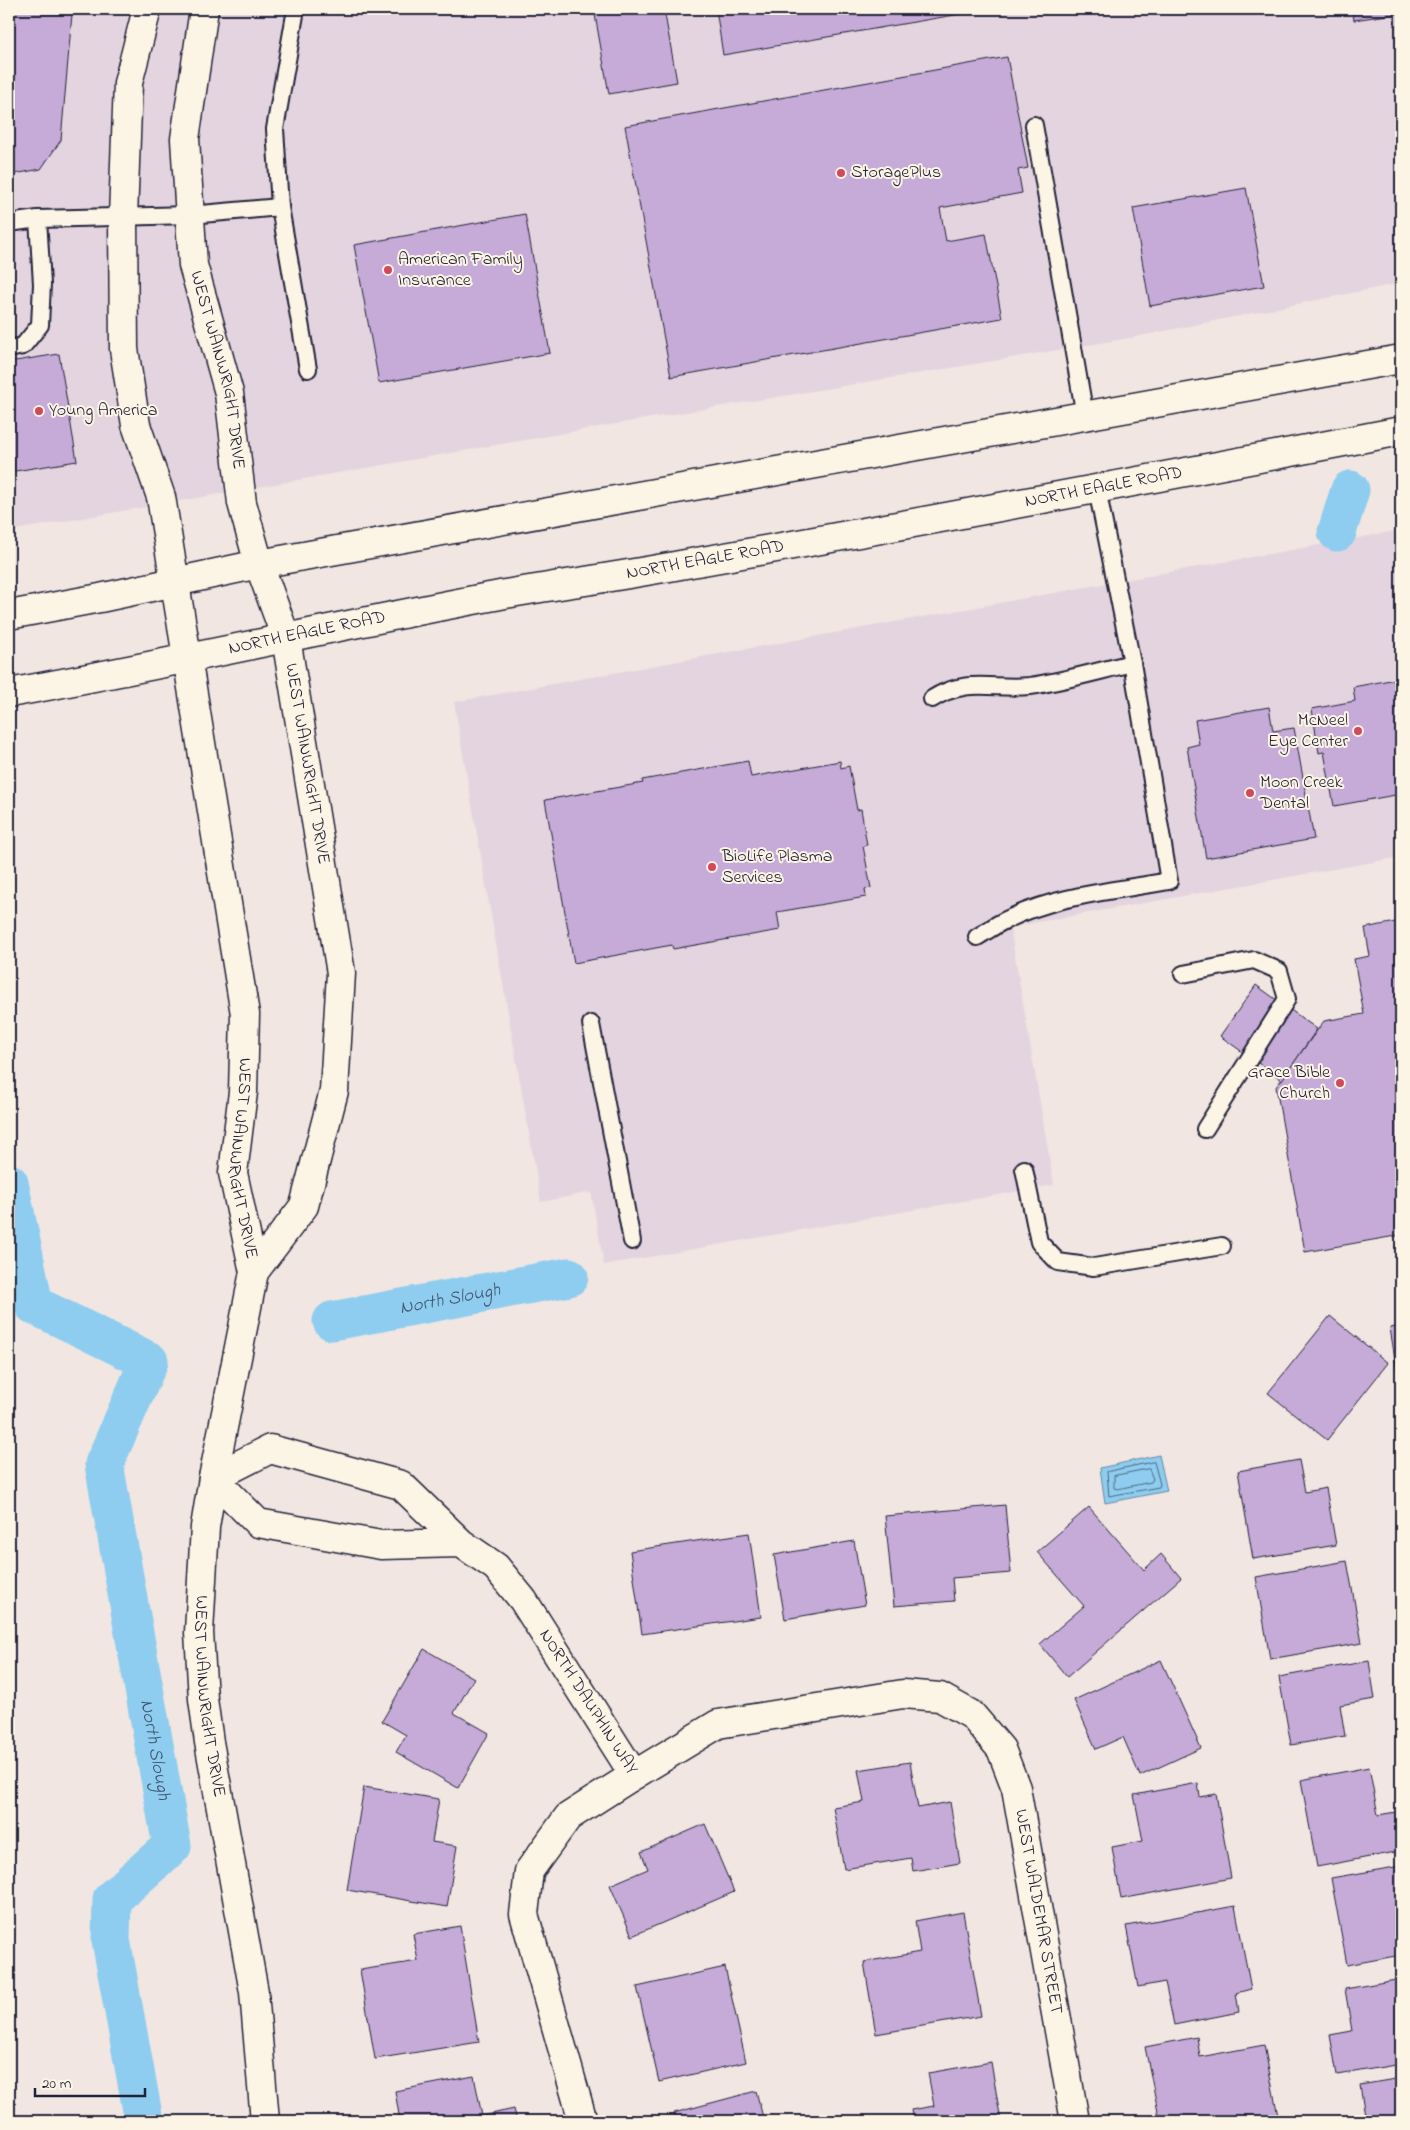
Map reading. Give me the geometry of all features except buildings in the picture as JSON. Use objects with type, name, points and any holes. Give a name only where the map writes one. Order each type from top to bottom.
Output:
[{"type":"main road","name":"WEST WAINWRIGHT DRIVE","points":[[146,9],[128,83],[123,216],[124,349],[136,425],[161,497],[245,1014],[243,1092],[233,1173],[254,1272],[205,1527],[199,1632],[203,1699],[209,1742],[254,1992],[265,2121]]},
{"type":"main road","name":"WEST WAINWRIGHT DRIVE","points":[[204,9],[185,140],[193,265],[229,393],[242,503],[259,564],[286,638],[341,973],[334,1091],[304,1206],[254,1272]]},
{"type":"main road","points":[[9,615],[174,583],[259,564],[1401,359]]},
{"type":"main road","name":"NORTH EAGLE ROAD","points":[[9,693],[188,659],[506,594],[679,566],[1096,489],[1401,430]]},
{"type":"main road","name":"NORTH DAUPHIN WAY","points":[[213,1478],[270,1449],[401,1485],[461,1543],[496,1567],[523,1600],[634,1775],[718,1724],[903,1694],[940,1697],[972,1715]]},
{"type":"main road","points":[[213,1478],[258,1523],[381,1545],[461,1543]]},
{"type":"main road","name":"WEST WALDEMAR STREET","points":[[972,1715],[1001,1749],[1016,1788],[1076,2121]]},
{"type":"main road","points":[[583,2121],[524,1914],[529,1871],[568,1817],[634,1775]]},
{"type":"lane","points":[[296,9],[275,129],[280,207],[308,368]]},
{"type":"lane","points":[[1034,125],[1085,416]]},
{"type":"lane","points":[[9,223],[38,219],[190,215],[280,207]]},
{"type":"lane","points":[[9,349],[23,346],[40,325],[42,284],[38,219]]},
{"type":"lane","points":[[978,937],[1003,921],[1030,909],[1066,899],[1169,881],[1132,664],[1096,489]]},
{"type":"lane","points":[[932,699],[945,691],[959,686],[1029,686],[1132,664]]},
{"type":"lane","points":[[1183,974],[1254,960],[1279,971],[1287,1000],[1205,1129]]},
{"type":"lane","points":[[592,1024],[632,1241]]},
{"type":"lane","points":[[1024,1169],[1039,1242],[1058,1262],[1094,1268],[1222,1246]]},
{"type":"shaded area","points":[[9,9],[1401,9],[1401,283],[1130,338],[627,422],[9,531]]},
{"type":"shaded area","points":[[1401,530],[1401,857],[1010,927],[1054,1185],[604,1265],[591,1192],[541,1202],[454,702]]},
{"type":"water","points":[[1159,1455],[1167,1491],[1105,1503],[1100,1468]]},
{"type":"waterway","name":"North Slough","points":[[1337,532],[1350,490]]},
{"type":"waterway","name":"North Slough","points":[[9,1183],[34,1305],[149,1361],[104,1464],[172,1846],[112,1899],[111,1940],[144,2121]]},
{"type":"waterway","name":"North Slough","points":[[332,1321],[569,1277]]},
{"type":"place","name":"StoragePlus","points":[[841,173]]},
{"type":"place","name":"American Family Insurance","points":[[388,270]]},
{"type":"place","name":"Young America","points":[[39,411]]},
{"type":"place","name":"McNeel Eye Center","points":[[1358,731]]},
{"type":"place","name":"Moon Creek Dental","points":[[1250,793]]},
{"type":"place","name":"BioLife Plasma Services","points":[[712,867]]},
{"type":"place","name":"Grace Bible Church","points":[[1340,1083]]}]
